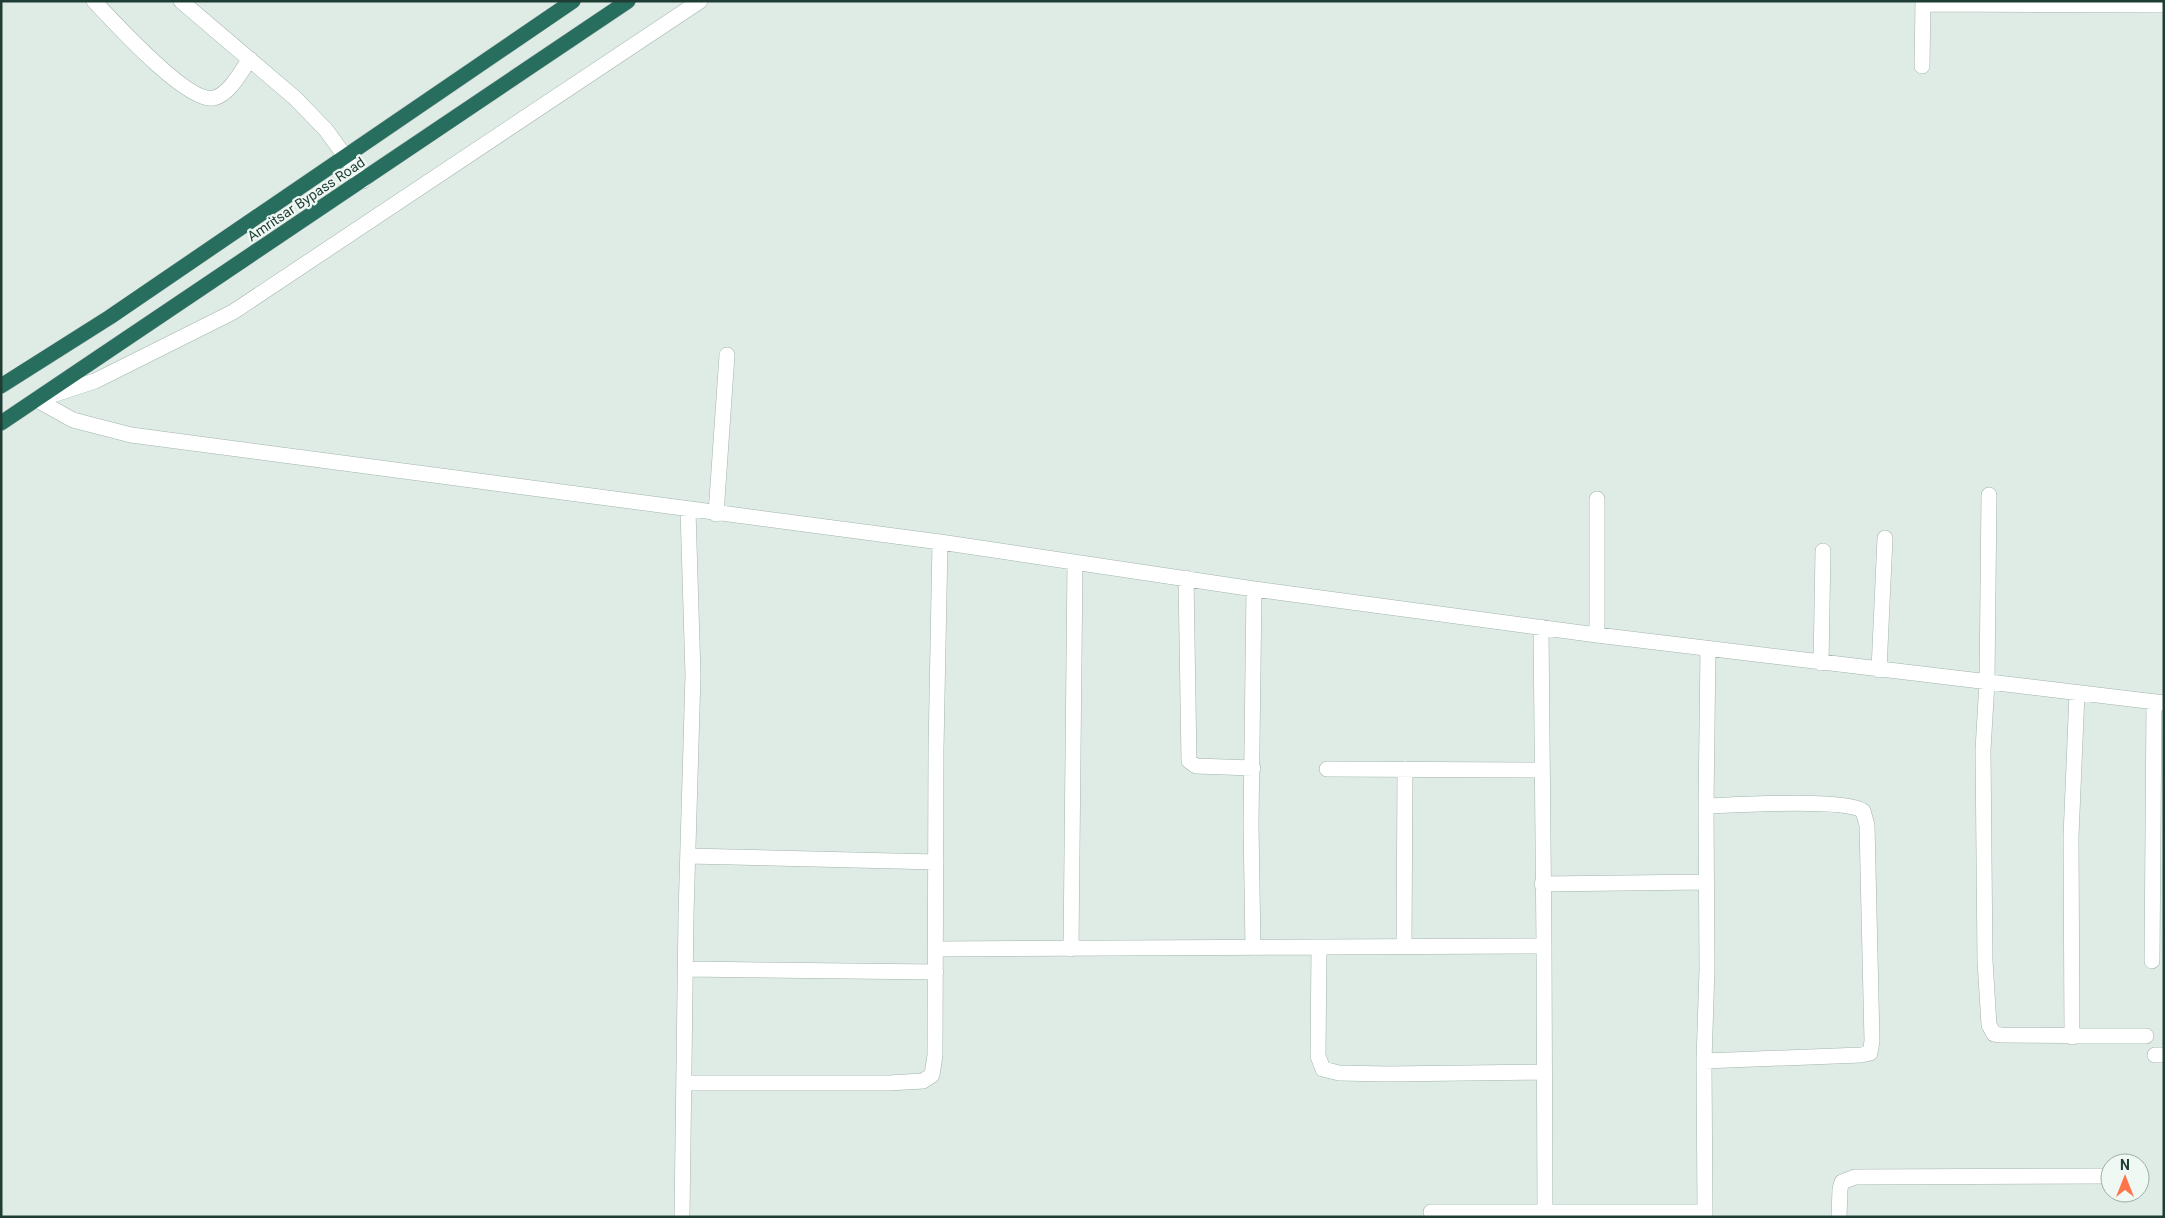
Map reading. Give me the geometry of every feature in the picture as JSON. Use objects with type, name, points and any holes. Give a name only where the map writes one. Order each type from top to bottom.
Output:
[{"type":"highway","name":"Amritsar Bypass Road","points":[[1,386],[110,316],[573,1]]},
{"type":"highway","name":"Amritsar Bypass Road","points":[[1,423],[628,1]]},
{"type":"street","points":[[94,1],[150,57],[187,90],[201,97],[214,98],[228,89],[250,59]]},
{"type":"street","points":[[181,1],[295,98],[326,130],[343,157],[363,181]]},
{"type":"street","points":[[37,400],[95,381],[232,312],[700,1]]},
{"type":"street","points":[[1922,66],[1923,3],[2164,5]]},
{"type":"street","points":[[716,514],[727,355]]},
{"type":"street","points":[[37,400],[74,420],[131,435],[716,514],[940,542],[1254,589],[1597,635],[2159,703],[2152,961]]},
{"type":"street","points":[[1989,495],[1987,682],[1983,769],[1985,961],[1989,1025],[1994,1034],[2072,1037],[2146,1036]]},
{"type":"street","points":[[1597,499],[1597,635]]},
{"type":"street","points":[[682,1217],[685,969],[693,675],[688,510]]},
{"type":"street","points":[[1879,670],[1885,538]]},
{"type":"street","points":[[684,1083],[889,1083],[929,1079],[932,1075],[935,1055],[940,542]]},
{"type":"street","points":[[1821,663],[1824,551]]},
{"type":"street","points":[[1071,950],[1075,563]]},
{"type":"street","points":[[1186,578],[1189,761],[1196,766],[1253,768]]},
{"type":"street","points":[[1253,948],[1251,825],[1254,589]]},
{"type":"street","points":[[1541,627],[1545,1212]]},
{"type":"street","points":[[1431,1212],[1705,1214],[1704,1061],[1707,969],[1706,806],[1708,649]]},
{"type":"street","points":[[2072,1037],[2071,837],[2077,693]]},
{"type":"street","points":[[1327,769],[1541,770]]},
{"type":"street","points":[[1404,947],[1405,769]]},
{"type":"street","points":[[1704,1061],[1861,1055],[1870,1053],[1872,1041],[1865,814],[1856,807],[1816,804],[1706,806]]},
{"type":"street","points":[[688,856],[936,862]]},
{"type":"street","points":[[1542,884],[1706,882]]},
{"type":"street","points":[[936,950],[1319,949],[1544,946]]},
{"type":"street","points":[[1319,949],[1318,1056],[1323,1069],[1339,1073],[1377,1074],[1544,1072]]},
{"type":"street","points":[[685,969],[936,972]]},
{"type":"street","points":[[1839,1217],[1842,1182],[1855,1177],[2100,1176]]}]
